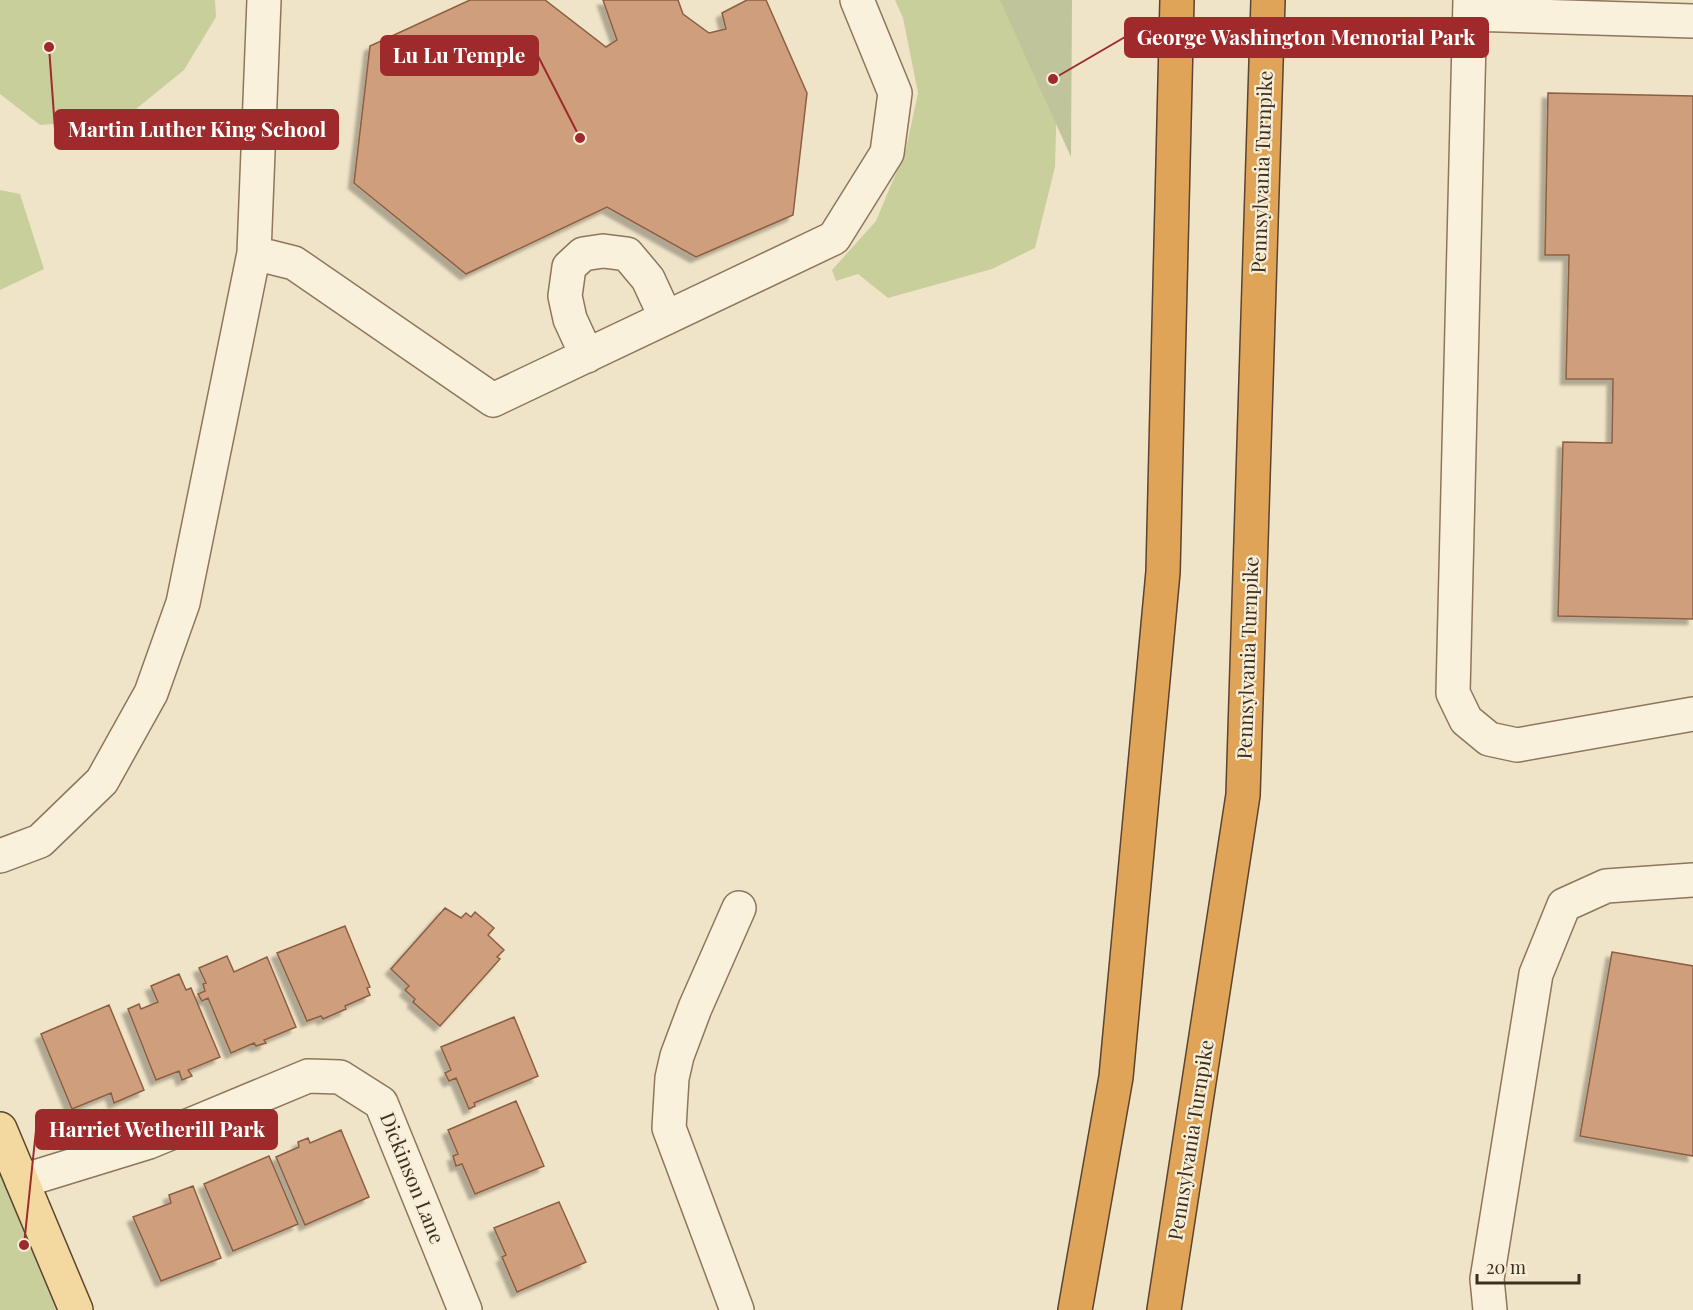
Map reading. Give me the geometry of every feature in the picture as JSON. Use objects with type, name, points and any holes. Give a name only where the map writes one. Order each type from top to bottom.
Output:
[{"type":"highway","points":[[1075,1310],[1116,1077],[1163,572],[1177,0]]},
{"type":"highway","name":"Pennsylvania Turnpike","points":[[1164,1310],[1244,795],[1268,0]]},
{"type":"main road","points":[[0,1129],[76,1310]]},
{"type":"street","points":[[0,856],[40,841],[102,781],[151,693],[183,603],[254,253],[264,0]]},
{"type":"street","points":[[254,253],[294,263],[493,400],[834,238],[887,153],[895,93],[857,0]]},
{"type":"street","points":[[1693,21],[1470,7],[1453,693],[1466,720],[1489,739],[1517,745],[1693,714]]},
{"type":"street","points":[[587,356],[570,319],[565,296],[569,267],[583,254],[603,251],[627,254],[648,279],[666,318]]},
{"type":"street","points":[[1491,1310],[1488,1279],[1536,974],[1564,905],[1606,886],[1693,880]]},
{"type":"street","points":[[738,1310],[669,1128],[672,1078],[677,1056],[695,1008],[739,909]]},
{"type":"street","name":"Dickinson Lane","points":[[22,1181],[149,1142],[308,1076],[340,1077],[381,1103],[465,1310]]},
{"type":"green space","points":[[0,0],[215,0],[216,17],[184,70],[125,118],[40,125],[0,94]]},
{"type":"green space","points":[[895,0],[1063,0],[1059,28],[1055,167],[1035,248],[992,269],[888,298],[858,274],[836,281],[832,270],[876,221],[906,149],[918,93],[903,18]]},
{"type":"green space","points":[[1000,0],[1072,0],[1071,157]]},
{"type":"green space","points":[[0,190],[20,194],[44,269],[0,290]]},
{"type":"green space","points":[[0,1129],[76,1310],[0,1310]]},
{"type":"building","points":[[470,0],[545,0],[606,47],[617,40],[603,0],[678,0],[683,14],[709,33],[726,29],[722,13],[747,0],[766,0],[807,93],[793,215],[696,257],[607,207],[466,274],[354,183],[370,46]]},
{"type":"building","points":[[1548,93],[1693,96],[1693,619],[1558,616],[1563,442],[1612,443],[1613,379],[1566,379],[1569,255],[1545,255]]},
{"type":"building","points":[[445,908],[461,918],[466,913],[471,917],[475,912],[494,928],[488,935],[504,950],[497,957],[500,959],[440,1026],[413,1002],[415,999],[405,990],[409,986],[391,969]]},
{"type":"building","points":[[345,926],[370,987],[367,988],[370,995],[323,1019],[321,1016],[307,1021],[277,953]]},
{"type":"building","points":[[1612,952],[1693,966],[1693,1156],[1580,1136]]},
{"type":"building","points":[[227,956],[234,972],[267,957],[296,1027],[264,1040],[266,1043],[256,1046],[254,1043],[231,1053],[208,998],[202,1001],[198,994],[205,991],[203,984],[206,983],[199,968]]},
{"type":"building","points":[[179,974],[186,990],[191,988],[220,1057],[188,1070],[192,1076],[182,1080],[179,1071],[156,1080],[128,1009],[139,1004],[141,1009],[158,1002],[151,986]]},
{"type":"building","points":[[109,1005],[144,1090],[114,1103],[111,1093],[72,1109],[41,1034]]},
{"type":"building","points":[[514,1017],[538,1076],[474,1103],[475,1106],[469,1109],[456,1078],[449,1081],[445,1073],[451,1070],[441,1047]]},
{"type":"building","points":[[516,1101],[544,1166],[475,1194],[462,1164],[456,1166],[453,1156],[458,1154],[448,1130]]},
{"type":"building","points":[[341,1130],[369,1197],[305,1225],[276,1157],[299,1147],[298,1142],[308,1138],[310,1143]]},
{"type":"building","points":[[269,1156],[298,1224],[233,1251],[204,1184]]},
{"type":"building","points":[[193,1186],[221,1258],[161,1281],[133,1217],[171,1203],[169,1195]]},
{"type":"building","points":[[559,1202],[586,1262],[517,1292],[502,1257],[506,1255],[494,1228]]},
{"type":"place","name":"Martin Luther King School","points":[[49,47]]},
{"type":"place","name":"George Washington Memorial Park","points":[[1053,79]]},
{"type":"place","name":"Lu Lu Temple","points":[[580,138]]},
{"type":"place","name":"Harriet Wetherill Park","points":[[24,1245]]}]
